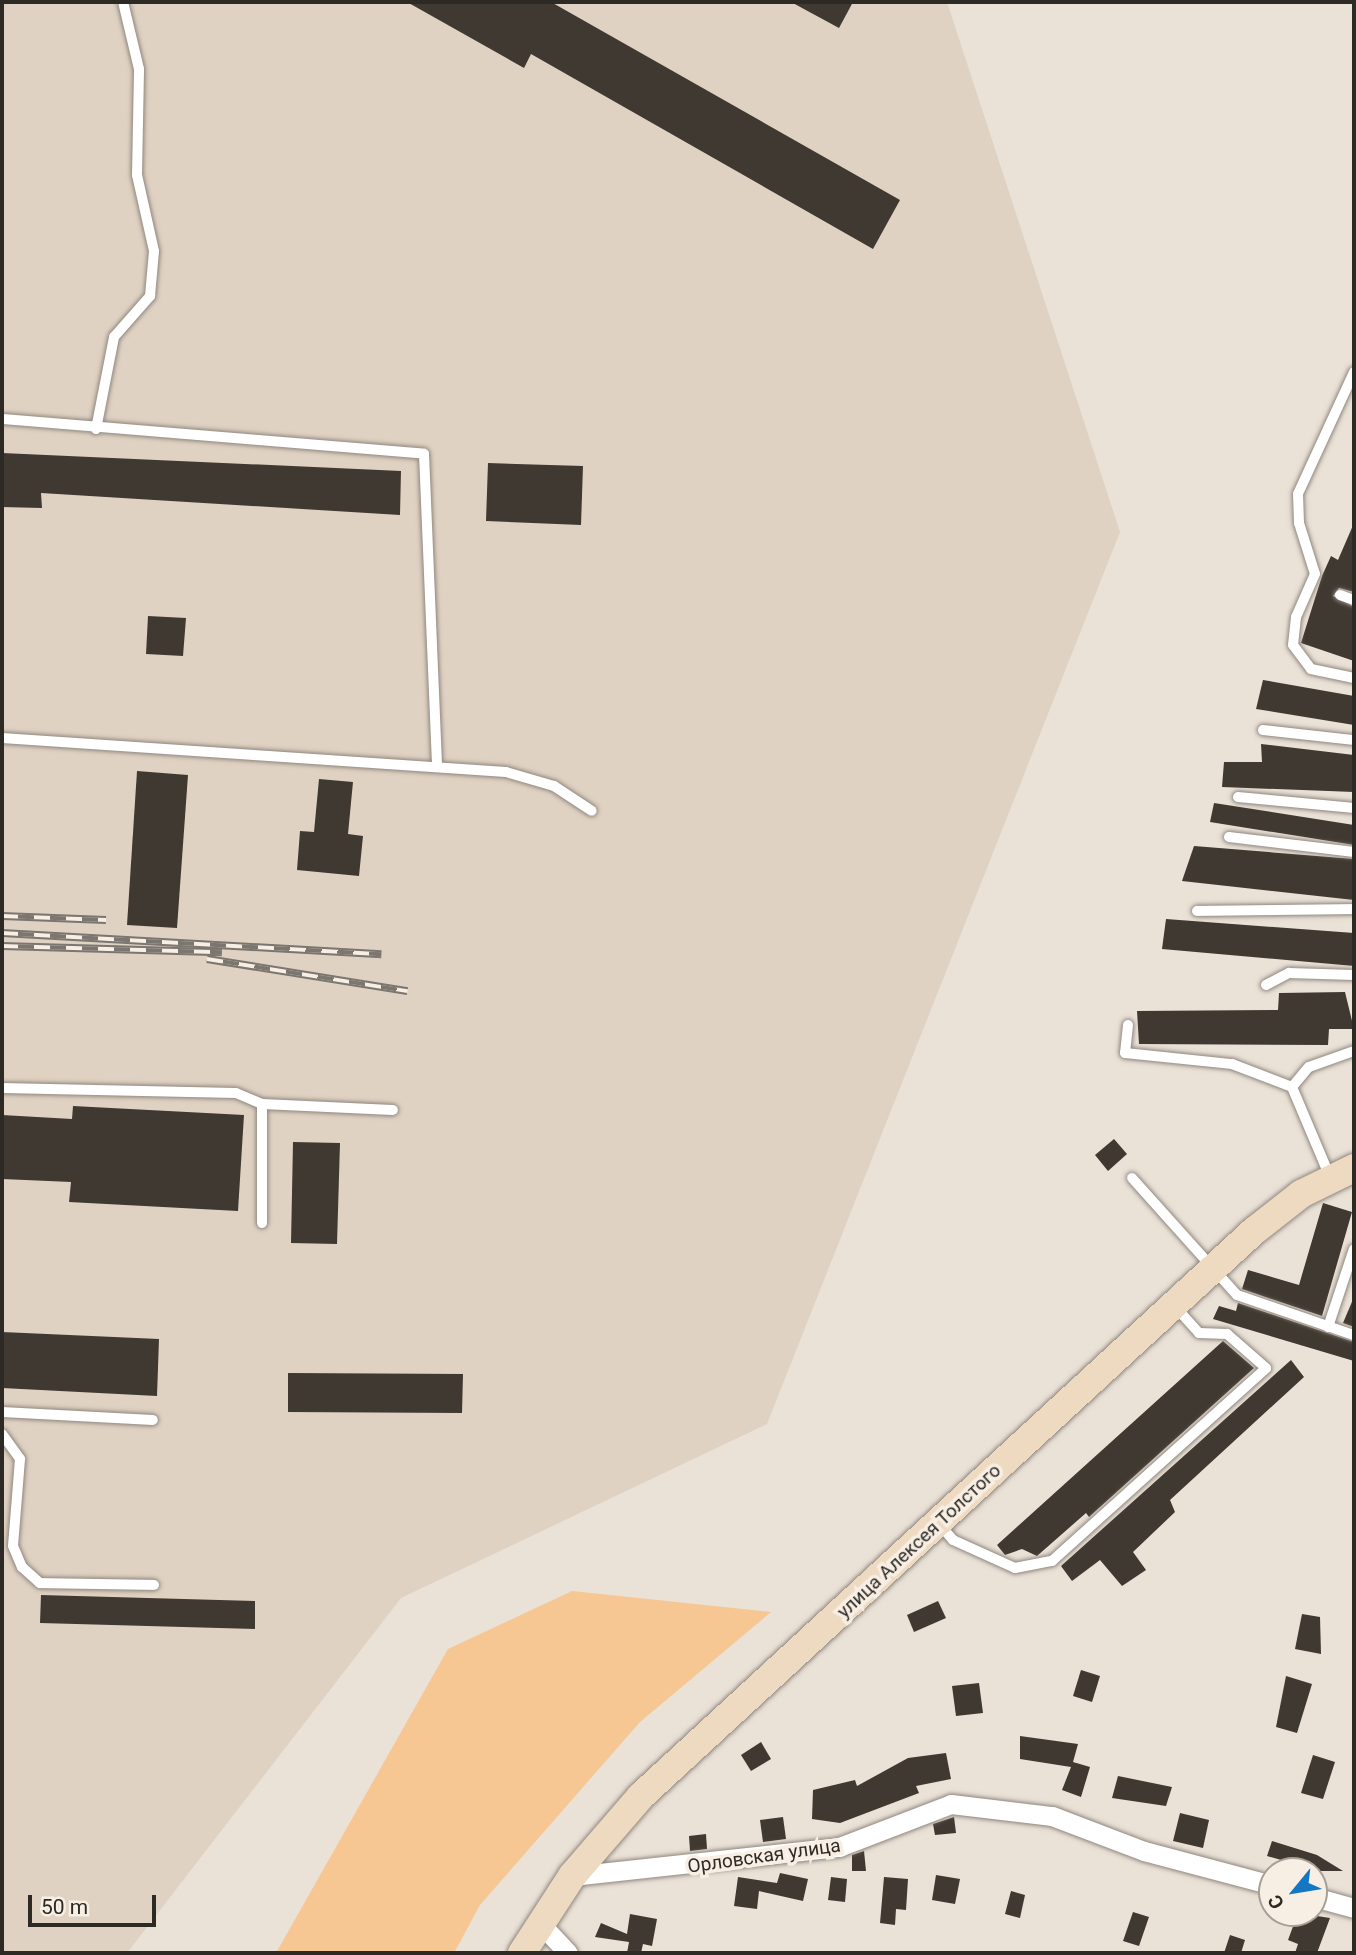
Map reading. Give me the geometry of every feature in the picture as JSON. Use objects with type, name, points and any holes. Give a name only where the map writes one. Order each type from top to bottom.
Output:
[{"type":"street","name":"улица Алексея Толстого","points":[[522,1953],[539,1922],[572,1877],[641,1796],[1273,1216],[1342,1173]]},
{"type":"street","name":"Орловская улица","points":[[572,1877],[839,1847],[951,1804],[1052,1816],[1144,1851],[1258,1881]]},
{"type":"street","points":[[1328,1901],[1354,1908]]},
{"type":"street","points":[[539,1922],[568,1953]]},
{"type":"lane","points":[[96,429],[114,337],[150,296],[154,251],[137,175],[139,69],[123,2]]},
{"type":"lane","points":[[1354,372],[1298,494],[1299,523],[1315,574],[1296,617],[1293,645],[1311,669],[1354,678]]},
{"type":"lane","points":[[2,419],[96,429],[424,454],[437,767]]},
{"type":"lane","points":[[1340,594],[1354,600]]},
{"type":"lane","points":[[1263,730],[1354,740]]},
{"type":"lane","points":[[2,738],[506,772],[554,786],[592,811]]},
{"type":"lane","points":[[1238,797],[1354,808]]},
{"type":"lane","points":[[1229,837],[1354,852]]},
{"type":"lane","points":[[1197,911],[1354,909]]},
{"type":"lane","points":[[1266,985],[1289,973],[1354,975]]},
{"type":"lane","points":[[1128,1025],[1125,1053],[1232,1065],[1292,1087],[1342,1173]]},
{"type":"lane","points":[[1292,1087],[1309,1068],[1354,1051]]},
{"type":"lane","points":[[2,1088],[236,1093],[262,1104],[393,1110]]},
{"type":"lane","points":[[262,1104],[262,1223]]},
{"type":"lane","points":[[1132,1178],[1211,1272],[1237,1295],[1354,1335]]},
{"type":"lane","points":[[1328,1327],[1354,1249]]},
{"type":"lane","points":[[938,1523],[953,1540],[1015,1568],[1052,1561],[1266,1368],[1227,1334],[1199,1333],[1174,1306]]},
{"type":"lane","points":[[2,1412],[153,1420]]},
{"type":"lane","points":[[2,1434],[20,1458],[13,1546],[22,1567],[40,1583],[155,1585]]},
{"type":"shaded area","points":[[2,2],[947,2],[1120,532],[767,1424],[401,1598],[127,1953],[2,1953]]},
{"type":"shaded area","points":[[572,1591],[771,1612],[640,1722],[480,1905],[454,1953],[276,1953],[448,1649]]},
{"type":"building","points":[[407,2],[551,2],[900,200],[873,249],[531,54],[524,68]]},
{"type":"building","points":[[791,2],[853,2],[839,28]]},
{"type":"building","points":[[2,453],[401,471],[400,515],[41,493],[42,508],[2,507]]},
{"type":"building","points":[[488,463],[583,466],[581,525],[486,521]]},
{"type":"building","points":[[1354,523],[1354,592],[1339,588],[1333,596],[1354,607],[1354,661],[1301,643],[1322,576],[1331,556],[1338,560]]},
{"type":"building","points":[[148,616],[186,618],[183,656],[146,654]]},
{"type":"building","points":[[1263,680],[1354,696],[1354,725],[1256,709]]},
{"type":"building","points":[[1261,744],[1354,755],[1354,792],[1222,787],[1224,762],[1262,762]]},
{"type":"building","points":[[137,771],[188,775],[177,928],[127,925]]},
{"type":"building","points":[[319,779],[353,782],[348,834],[363,836],[359,876],[297,870],[300,831],[314,832]]},
{"type":"building","points":[[1214,803],[1354,825],[1354,845],[1210,822]]},
{"type":"building","points":[[1194,846],[1354,859],[1354,900],[1182,881]]},
{"type":"building","points":[[1166,919],[1354,933],[1354,966],[1162,949]]},
{"type":"building","points":[[1345,992],[1354,1029],[1329,1029],[1328,1045],[1139,1044],[1137,1011],[1278,1010],[1279,993]]},
{"type":"building","points":[[73,1106],[244,1115],[238,1211],[69,1202],[71,1182],[2,1179],[2,1115],[72,1119]]},
{"type":"building","points":[[1114,1139],[1127,1154],[1108,1171],[1095,1155]]},
{"type":"building","points":[[293,1142],[340,1143],[337,1244],[291,1243]]},
{"type":"building","points":[[1323,1203],[1352,1212],[1322,1316],[1242,1289],[1248,1270],[1299,1285]]},
{"type":"building","points":[[1354,1297],[1354,1327],[1343,1323]]},
{"type":"building","points":[[1238,1303],[1354,1342],[1354,1361],[1213,1319],[1219,1306],[1236,1311]]},
{"type":"building","points":[[2,1332],[159,1339],[157,1396],[2,1388]]},
{"type":"building","points":[[1223,1341],[1254,1368],[1089,1517],[1086,1513],[1037,1556],[1022,1549],[1005,1555],[997,1545]]},
{"type":"building","points":[[1291,1360],[1304,1377],[1170,1500],[1175,1512],[1133,1552],[1146,1570],[1122,1586],[1100,1560],[1072,1581],[1061,1566]]},
{"type":"building","points":[[288,1373],[463,1374],[462,1413],[288,1412]]},
{"type":"building","points":[[41,1595],[255,1601],[255,1629],[40,1623]]},
{"type":"building","points":[[938,1601],[946,1618],[914,1632],[907,1615]]},
{"type":"building","points":[[1302,1614],[1320,1617],[1321,1654],[1295,1649]]},
{"type":"building","points":[[1081,1670],[1100,1676],[1092,1702],[1073,1696]]},
{"type":"building","points":[[1286,1676],[1312,1684],[1297,1733],[1276,1727]]},
{"type":"building","points":[[979,1683],[983,1713],[956,1716],[952,1686]]},
{"type":"building","points":[[1020,1736],[1078,1744],[1073,1762],[1090,1767],[1081,1797],[1062,1790],[1071,1767],[1020,1759]]},
{"type":"building","points":[[761,1742],[771,1759],[751,1771],[741,1755]]},
{"type":"building","points":[[946,1753],[951,1779],[916,1786],[919,1793],[840,1823],[812,1819],[813,1790],[855,1780],[857,1786],[908,1758]]},
{"type":"building","points":[[1313,1755],[1335,1762],[1323,1799],[1301,1793]]},
{"type":"building","points":[[1118,1776],[1172,1787],[1166,1806],[1112,1798]]},
{"type":"building","points":[[1180,1813],[1209,1820],[1203,1848],[1173,1841]]},
{"type":"building","points":[[783,1817],[786,1839],[763,1842],[760,1820]]},
{"type":"building","points":[[954,1817],[956,1833],[935,1835],[933,1824]]},
{"type":"building","points":[[706,1834],[707,1849],[690,1851],[689,1836]]},
{"type":"building","points":[[1272,1841],[1320,1857],[1270,1857],[1267,1856]]},
{"type":"building","points":[[864,1851],[866,1871],[852,1871],[852,1855]]},
{"type":"building","points":[[1328,1862],[1343,1871],[1328,1871]]},
{"type":"building","points":[[780,1873],[808,1879],[803,1901],[759,1891],[757,1909],[734,1906],[738,1877],[777,1883]]},
{"type":"building","points":[[936,1875],[960,1879],[955,1904],[932,1900]]},
{"type":"building","points":[[831,1877],[847,1879],[845,1902],[828,1900]]},
{"type":"building","points":[[884,1877],[908,1879],[906,1910],[896,1909],[895,1925],[880,1923]]},
{"type":"building","points":[[1011,1891],[1025,1895],[1020,1918],[1005,1914]]},
{"type":"building","points":[[1133,1912],[1149,1917],[1139,1946],[1123,1941]]},
{"type":"building","points":[[630,1914],[657,1919],[652,1946],[643,1944],[641,1953],[627,1953],[629,1942],[595,1937],[601,1923],[627,1934]]},
{"type":"building","points":[[1293,1927],[1327,1927],[1317,1953],[1295,1953],[1298,1944],[1288,1940]]},
{"type":"building","points":[[1230,1935],[1245,1940],[1241,1953],[1224,1953]]},
{"type":"railway","points":[[2,916],[106,920]]},
{"type":"railway","points":[[2,933],[381,954]]},
{"type":"railway","points":[[2,946],[222,952]]},
{"type":"railway","points":[[207,959],[407,991]]}]
